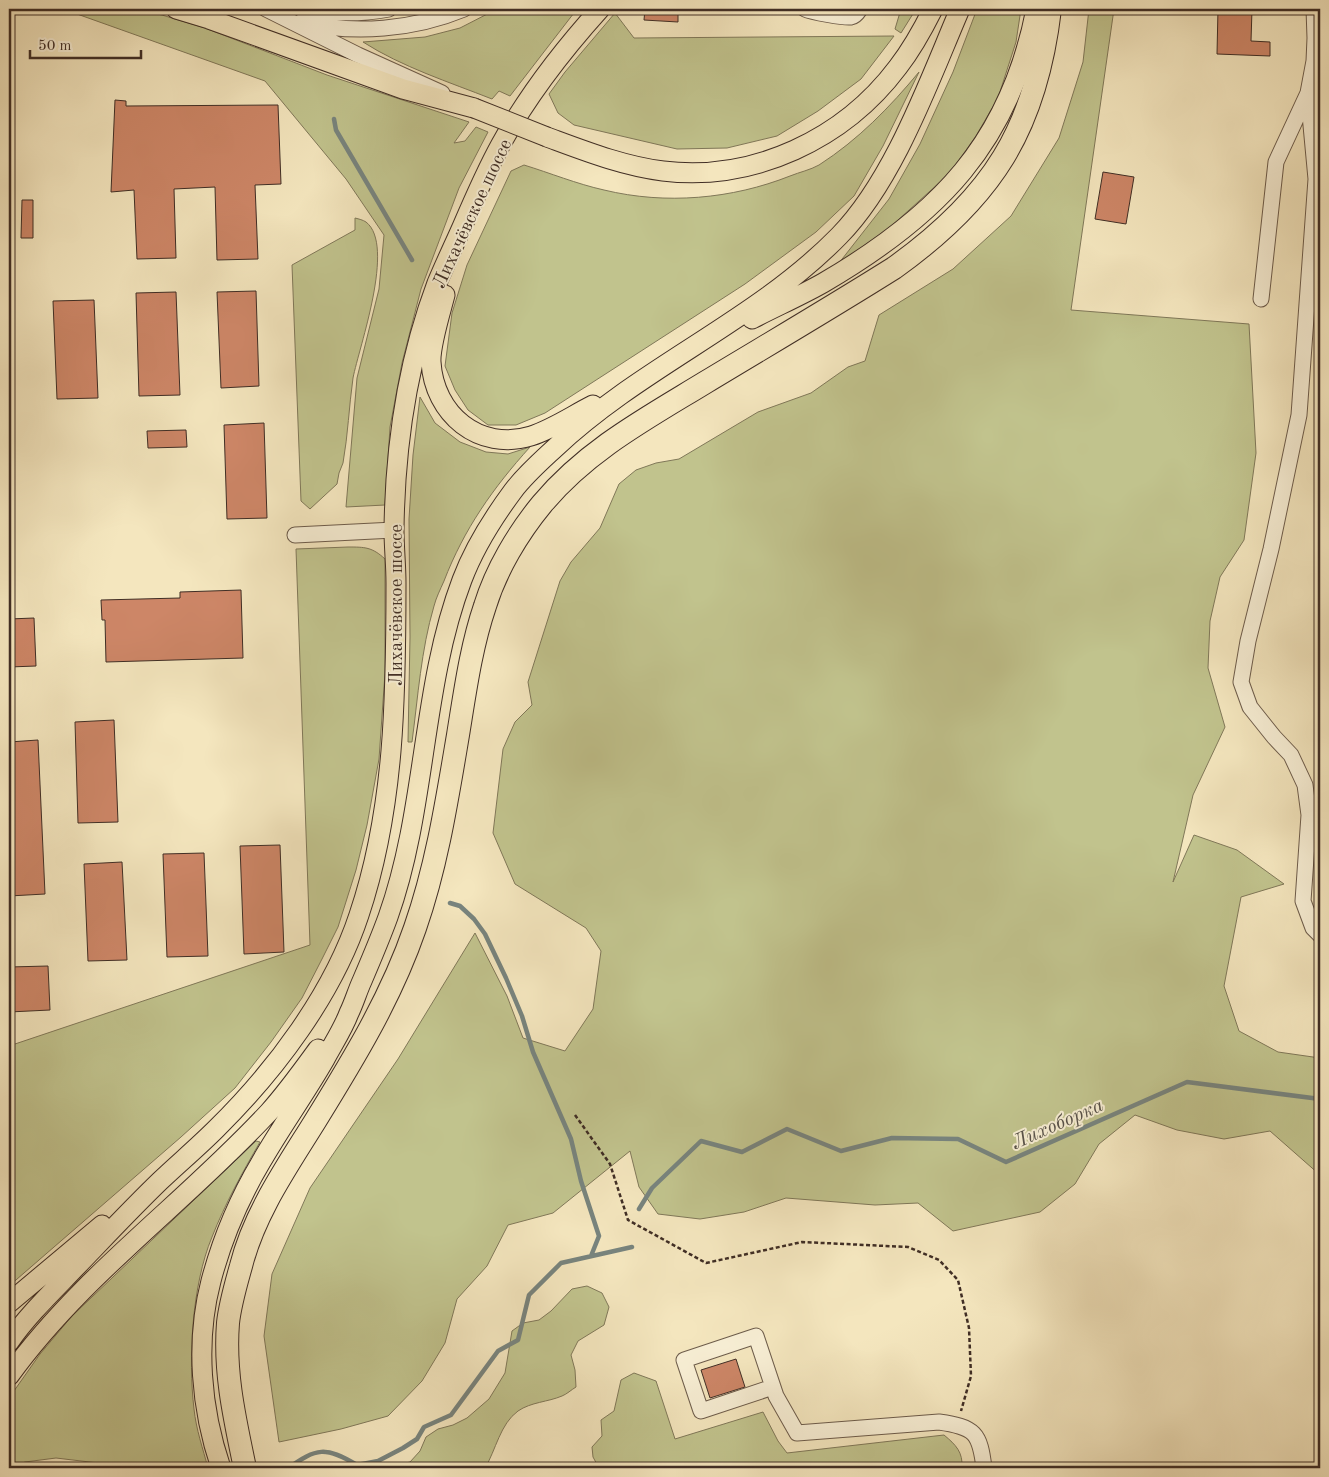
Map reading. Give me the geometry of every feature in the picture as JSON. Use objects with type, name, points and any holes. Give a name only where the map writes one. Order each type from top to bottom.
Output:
[{"type":"highway","points":[[245,1468],[231,1403],[227,1362],[228,1321],[242,1262],[256,1224],[278,1182],[353,1060],[398,975],[432,877],[478,631],[486,602],[514,545],[540,506],[566,478],[617,436],[894,268],[924,247],[948,225],[992,177],[1007,153],[1026,114],[1045,48],[1050,9]]},
{"type":"main road","points":[[176,9],[403,89],[472,107],[596,155],[663,170],[700,173],[726,171],[778,158],[809,144],[830,131],[861,108],[899,67],[920,35],[933,9]]},
{"type":"main road","name":"Лихачёвское шоссе","points":[[161,1180],[216,1130],[250,1094],[291,1043],[342,958],[359,916],[381,827],[391,757],[395,677],[396,578],[394,530],[397,469],[404,412],[426,314],[438,280],[501,144],[526,102],[578,34],[600,9]]},
{"type":"main road","points":[[688,351],[768,296],[838,238],[858,216],[878,185],[898,148],[960,9]]},
{"type":"main road","points":[[460,232],[438,321],[431,360],[435,383],[441,399],[450,413],[465,427],[481,436],[501,439],[531,436],[641,379],[688,351],[837,274],[905,229],[953,185],[991,133],[1008,102],[1032,31],[1036,9]]},
{"type":"main road","points":[[222,1468],[206,1409],[203,1369],[205,1319],[210,1286],[221,1245],[260,1164],[302,1098],[348,1017],[390,914],[403,870],[414,821],[442,649],[457,596],[470,562],[487,531],[517,486],[575,429],[641,379]]},
{"type":"main road","points":[[9,1376],[28,1349],[75,1298],[269,1112],[297,1078],[325,1039],[362,981]]},
{"type":"main road","points":[[9,1303],[80,1242],[161,1180]]},
{"type":"main road","points":[[9,1342],[41,1303],[120,1219],[161,1180]]},
{"type":"street","points":[[267,9],[358,55],[472,107]]},
{"type":"street","points":[[267,9],[306,22],[369,29],[399,27],[425,22],[464,9]]},
{"type":"street","points":[[306,9],[328,13],[353,13],[389,9]]},
{"type":"street","points":[[805,9],[850,17],[857,14],[860,9]]},
{"type":"street","points":[[1261,299],[1276,162],[1308,93],[1314,61],[1314,9]]},
{"type":"street","points":[[1308,93],[1316,179],[1299,415],[1271,549],[1248,641],[1241,682],[1250,707],[1274,737],[1292,755],[1305,785],[1309,815],[1303,901],[1313,928],[1320,935]]},
{"type":"street","points":[[296,535],[394,530]]},
{"type":"street","points":[[773,1387],[702,1411],[684,1360],[756,1336],[773,1387],[776,1396],[797,1433],[939,1422],[958,1424],[975,1434],[982,1447],[984,1468]]},
{"type":"path","points":[[575,1115],[610,1164],[628,1220],[706,1263],[802,1242],[908,1247],[939,1260],[958,1280],[969,1328],[970,1376],[958,1424]]},
{"type":"green space","points":[[63,9],[132,9],[162,15],[205,28],[327,75],[469,122],[454,143],[465,141],[476,127],[488,132],[459,188],[421,289],[402,363],[390,427],[385,505],[346,507],[357,378],[379,289],[384,235],[346,179],[265,81]]},
{"type":"green space","points":[[497,9],[577,9],[510,96],[499,91],[492,99],[410,67],[363,42],[425,37],[460,28]]},
{"type":"green space","points":[[901,9],[916,9],[901,33],[895,29]]},
{"type":"green space","points":[[977,9],[1021,9],[1016,42],[998,98],[976,136],[950,173],[888,229],[839,263],[889,199],[920,144],[953,72]]},
{"type":"green space","points":[[1089,9],[1114,9],[1071,310],[1249,324],[1256,453],[1244,540],[1220,577],[1210,621],[1208,668],[1225,727],[1193,795],[1173,882],[1194,835],[1237,850],[1284,884],[1241,897],[1224,986],[1239,1031],[1278,1052],[1320,1058],[1320,1175],[1270,1131],[1224,1139],[1177,1130],[1135,1115],[1099,1144],[1075,1184],[1040,1212],[953,1231],[918,1203],[875,1205],[786,1198],[744,1212],[700,1219],[658,1214],[639,1187],[630,1151],[553,1213],[508,1225],[487,1266],[457,1299],[445,1343],[422,1381],[388,1416],[341,1429],[279,1442],[264,1336],[272,1274],[310,1188],[398,1059],[475,933],[507,996],[523,1038],[565,1051],[593,1009],[601,951],[586,928],[515,884],[493,833],[503,749],[515,722],[532,705],[528,682],[560,581],[571,562],[600,528],[619,484],[636,470],[656,463],[679,459],[758,412],[811,393],[848,367],[865,361],[879,315],[953,269],[1011,216],[1059,138],[1083,62]]},
{"type":"green space","points":[[615,13],[634,38],[894,36],[861,79],[818,111],[777,136],[727,148],[677,149],[574,125],[558,113],[549,94]]},
{"type":"green space","points":[[919,72],[883,146],[854,196],[816,232],[745,284],[545,413],[516,425],[488,425],[468,410],[455,390],[445,366],[452,313],[467,265],[511,171],[524,165],[594,188],[627,195],[651,197],[698,197],[745,190],[768,184],[819,165],[847,145],[873,122]]},
{"type":"green space","points":[[355,218],[366,222],[374,234],[377,252],[377,273],[368,321],[353,378],[343,463],[337,484],[310,509],[301,501],[292,265],[355,230]]},
{"type":"green space","points":[[420,397],[435,423],[460,442],[486,452],[508,454],[530,447],[492,494],[470,527],[438,594],[426,639],[412,742],[408,742],[410,637],[409,519],[413,455]]},
{"type":"green space","points":[[368,548],[385,559],[385,673],[379,759],[367,825],[356,870],[338,927],[302,998],[235,1088],[9,1286],[9,1046],[310,945],[296,549]]},
{"type":"green space","points":[[256,1141],[260,1142],[234,1189],[212,1237],[205,1256],[196,1299],[191,1367],[192,1389],[196,1424],[208,1468],[117,1468],[98,1463],[56,1458],[25,1462],[9,1468],[9,1398],[40,1354],[72,1316]]},
{"type":"green space","points":[[587,1286],[602,1293],[609,1307],[604,1325],[578,1341],[571,1355],[575,1370],[576,1387],[562,1396],[523,1408],[512,1416],[503,1430],[485,1468],[385,1468],[410,1462],[420,1451],[426,1437],[438,1429],[453,1425],[467,1418],[489,1399],[505,1373],[512,1331],[523,1323],[539,1320],[551,1311],[572,1289]]},
{"type":"green space","points":[[634,1373],[656,1381],[675,1439],[763,1412],[778,1441],[787,1453],[944,1435],[958,1449],[962,1468],[599,1468],[593,1457],[592,1447],[602,1436],[601,1420],[614,1411],[621,1380]]},
{"type":"building","points":[[645,9],[678,9],[678,22],[644,20]]},
{"type":"building","points":[[1218,9],[1252,9],[1251,41],[1270,42],[1270,56],[1217,54]]},
{"type":"building","points":[[115,100],[126,101],[126,106],[278,105],[281,184],[255,185],[258,259],[217,260],[215,187],[174,189],[176,258],[137,259],[134,190],[111,192]]},
{"type":"building","points":[[1103,172],[1134,177],[1126,224],[1095,219]]},
{"type":"building","points":[[22,200],[33,200],[33,238],[21,238]]},
{"type":"building","points":[[256,291],[259,386],[221,388],[217,292]]},
{"type":"building","points":[[176,292],[180,395],[139,396],[136,293]]},
{"type":"building","points":[[94,300],[98,398],[57,399],[53,301]]},
{"type":"building","points":[[264,423],[267,518],[227,519],[224,425]]},
{"type":"building","points":[[186,430],[187,447],[148,448],[147,431]]},
{"type":"building","points":[[241,590],[243,658],[106,662],[105,620],[102,620],[101,600],[180,598],[180,592]]},
{"type":"building","points":[[34,618],[36,666],[9,667],[9,619]]},
{"type":"building","points":[[114,720],[118,822],[78,823],[75,722]]},
{"type":"building","points":[[38,740],[45,894],[9,896],[9,742]]},
{"type":"building","points":[[280,845],[284,952],[244,954],[240,846]]},
{"type":"building","points":[[204,853],[208,956],[167,957],[163,854]]},
{"type":"building","points":[[122,862],[127,960],[88,961],[84,864]]},
{"type":"building","points":[[48,966],[50,1010],[9,1012],[9,967]]},
{"type":"building","points":[[736,1359],[745,1387],[710,1398],[701,1370]]},
{"type":"waterway","points":[[334,119],[336,130],[412,260]]},
{"type":"waterway","points":[[450,903],[460,906],[474,919],[485,934],[522,1016],[533,1052],[571,1139],[581,1181],[599,1236],[591,1256]]},
{"type":"waterway","name":"Лихоборка","points":[[639,1209],[652,1188],[701,1141],[742,1152],[787,1129],[841,1151],[892,1138],[958,1139],[1006,1162],[1187,1082],[1320,1099]]},
{"type":"waterway","name":"Лихоборка","points":[[288,1468],[314,1453],[329,1452],[357,1465],[378,1461],[403,1448],[417,1439],[424,1427],[451,1415],[498,1351],[518,1340],[529,1295],[561,1263],[632,1247]]}]
